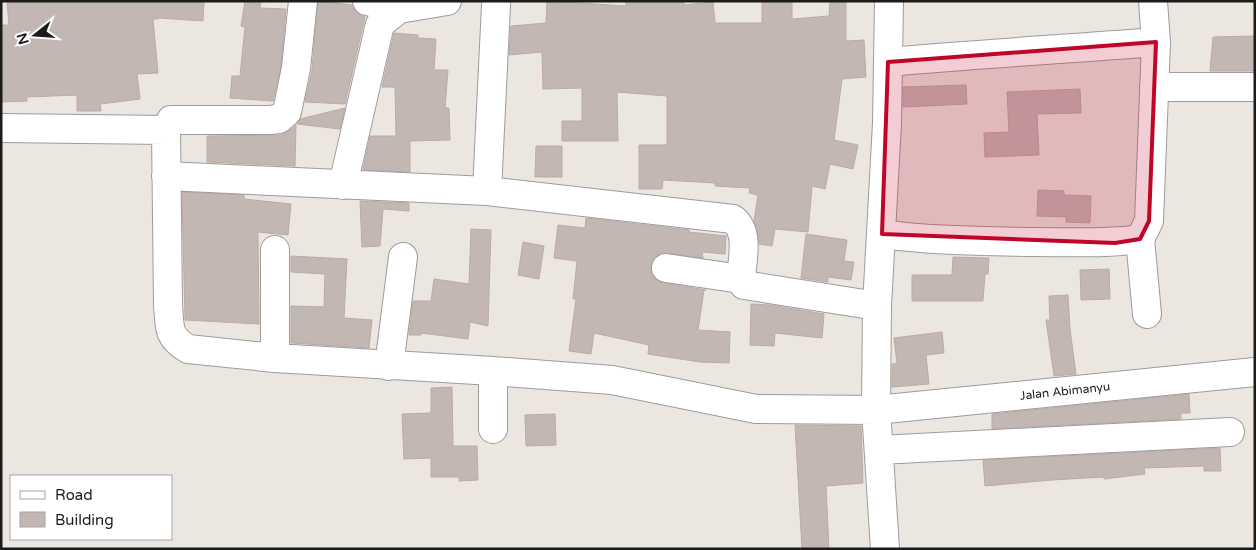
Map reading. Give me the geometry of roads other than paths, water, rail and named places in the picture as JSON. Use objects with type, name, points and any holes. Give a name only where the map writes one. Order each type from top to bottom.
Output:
[{"type":"street","points":[[1,128],[166,130],[172,120],[279,119],[287,112],[296,68],[303,1]]},
{"type":"street","points":[[367,1],[402,5],[447,1]]},
{"type":"street","points":[[885,549],[876,410],[877,306],[887,123],[889,1]]},
{"type":"street","points":[[1147,314],[1140,239],[1149,221],[1156,42],[1153,1]]},
{"type":"street","points":[[487,191],[493,2]]},
{"type":"street","points":[[343,185],[380,24],[402,5]]},
{"type":"street","points":[[888,62],[970,54],[1156,42]]},
{"type":"street","points":[[1154,87],[1255,87]]},
{"type":"street","name":"Jalan Abimanyu","points":[[166,130],[170,332],[176,342],[188,349],[275,358],[612,380],[756,409],[876,410],[1255,372]]},
{"type":"street","points":[[166,176],[487,191],[733,219],[738,223],[744,235],[741,279],[744,285],[877,306]]},
{"type":"street","points":[[882,234],[908,238],[1012,242],[1115,243],[1140,239]]},
{"type":"street","points":[[275,250],[275,358]]},
{"type":"street","points":[[389,366],[403,257]]},
{"type":"street","points":[[666,268],[741,279]]},
{"type":"street","points":[[493,371],[493,429]]},
{"type":"street","points":[[879,450],[1230,432]]}]
